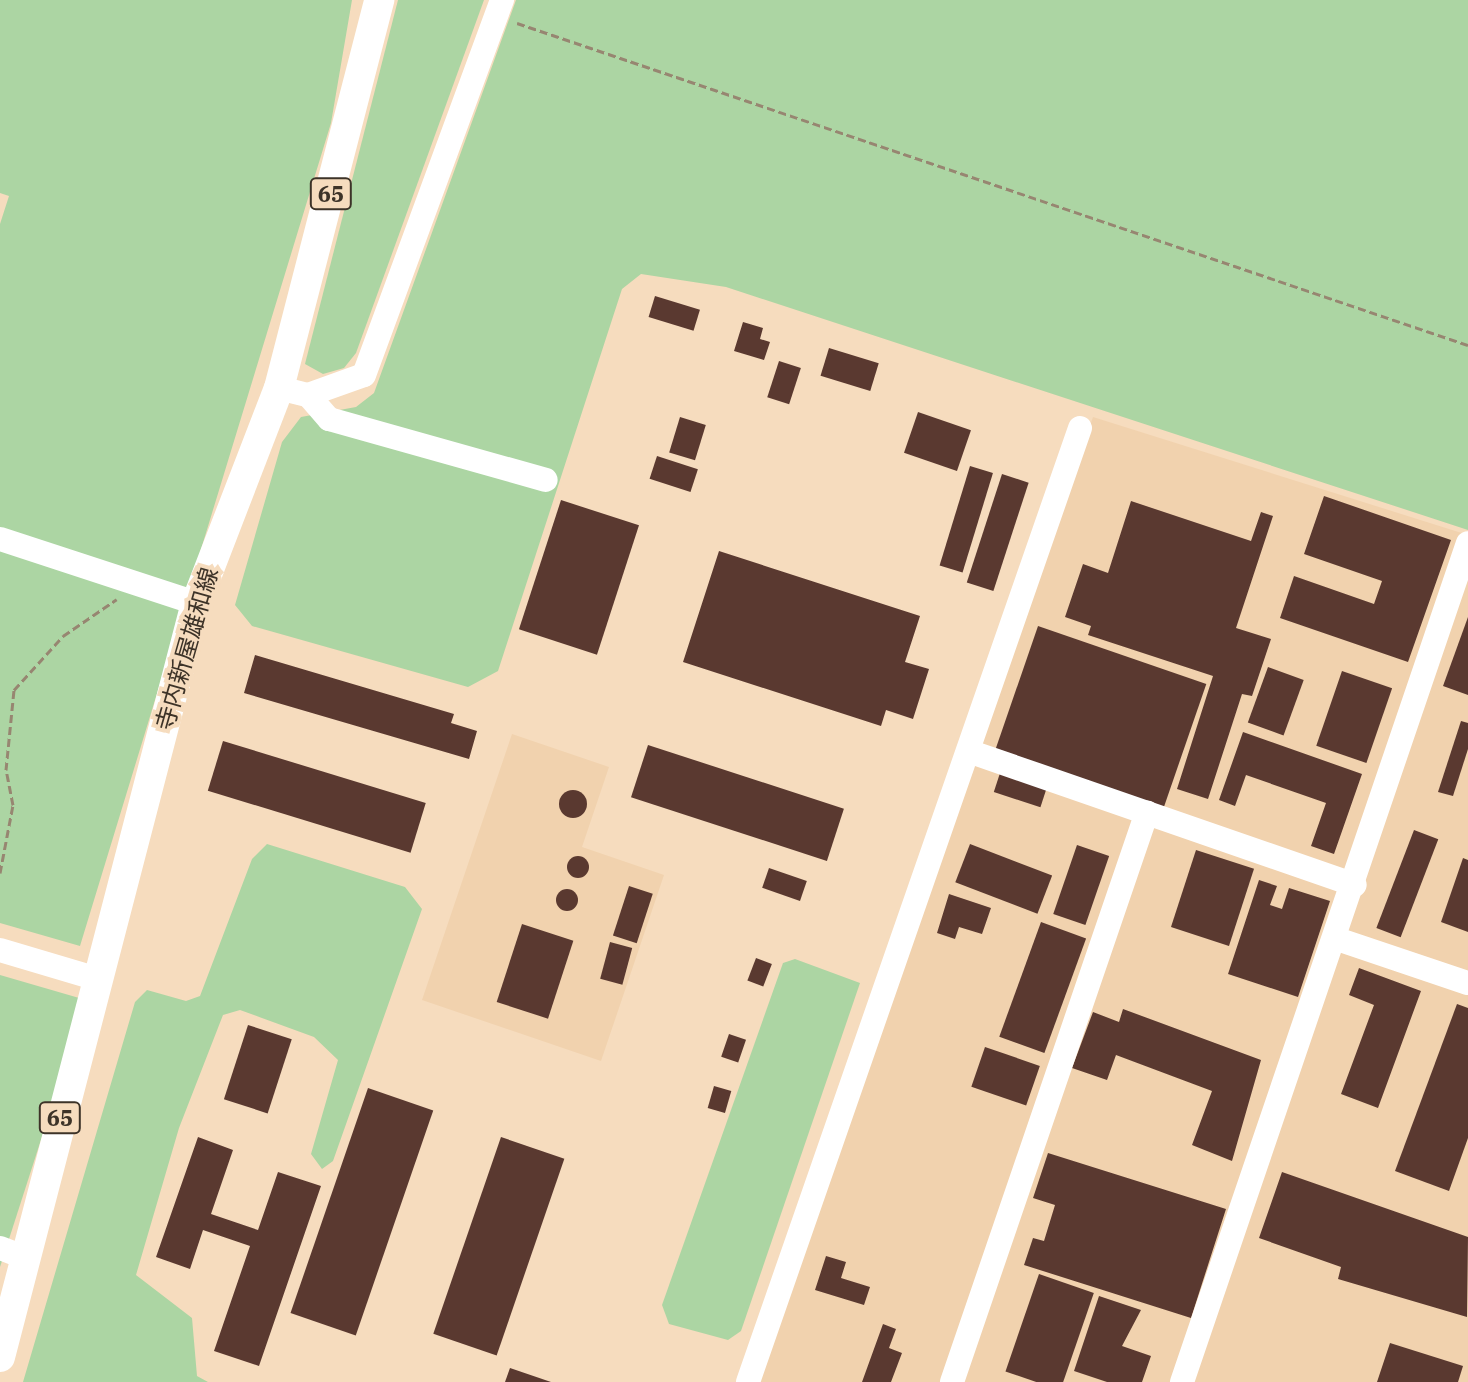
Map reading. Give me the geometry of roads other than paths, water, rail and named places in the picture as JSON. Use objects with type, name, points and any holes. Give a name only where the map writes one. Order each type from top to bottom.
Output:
[{"type":"main road","name":"寺内新屋雄和線","points":[[0,1324],[12,1253],[97,979],[196,603],[294,392],[379,0]]},
{"type":"main road","name":"寺内新屋雄和線","points":[[0,1357],[12,1253]]},
{"type":"street","points":[[294,392],[364,375],[499,8]]},
{"type":"street","points":[[294,392],[329,419],[546,480]]},
{"type":"street","points":[[748,1382],[971,752],[1080,428]]},
{"type":"street","points":[[0,539],[196,603]]},
{"type":"street","points":[[1182,1382],[1337,939],[1468,543]]},
{"type":"street","points":[[971,752],[1355,885]]},
{"type":"street","points":[[952,1382],[1147,812]]},
{"type":"street","points":[[1337,939],[1468,983]]},
{"type":"street","points":[[0,950],[97,979]]}]
